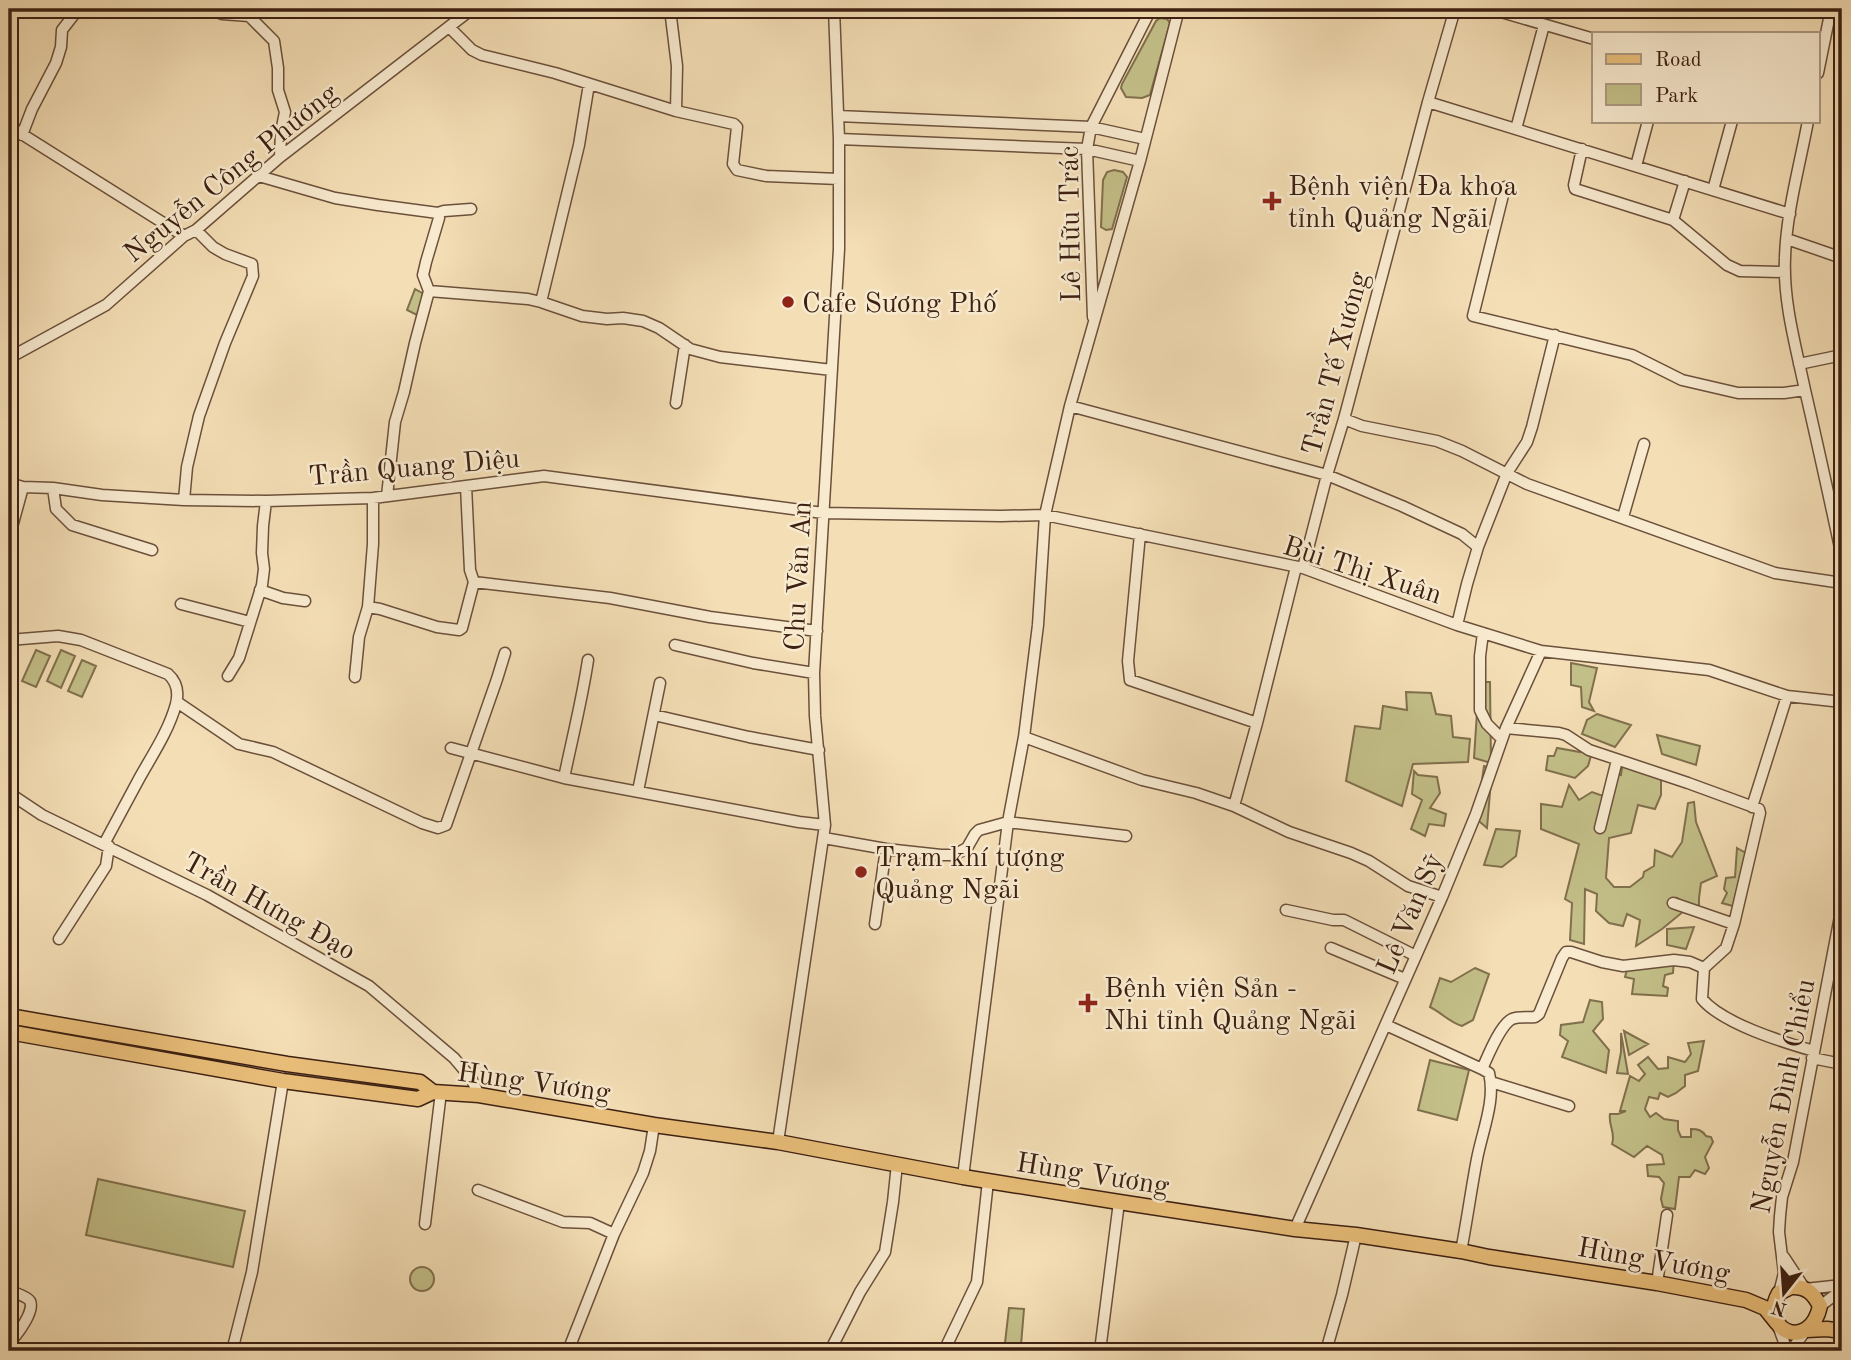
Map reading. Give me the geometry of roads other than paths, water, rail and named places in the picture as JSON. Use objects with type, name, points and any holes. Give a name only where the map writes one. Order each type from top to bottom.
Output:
[{"type":"main road","name":"Hùng Vương","points":[[9,1016],[273,1061],[420,1082],[437,1092]]},
{"type":"main road","name":"Hùng Vương","points":[[9,1032],[283,1081],[418,1099],[437,1092],[479,1095],[654,1125],[778,1142],[963,1177],[1295,1230],[1461,1251],[1746,1300]]},
{"type":"main road","points":[[338,1087],[341,1071]]},
{"type":"main road","points":[[1746,1300],[1779,1293],[1791,1287],[1805,1289],[1842,1325]]},
{"type":"main road","points":[[1777,1324],[1773,1309],[1779,1293]]},
{"type":"main road","points":[[1746,1300],[1765,1308],[1777,1324],[1790,1332],[1827,1329],[1842,1331]]},
{"type":"main road","points":[[1806,1330],[1816,1321],[1821,1306]]},
{"type":"street","points":[[22,135],[55,63],[61,47],[62,30],[76,12],[82,9]]},
{"type":"street","points":[[209,9],[222,14],[252,12],[274,41],[278,90],[285,112],[280,158]]},
{"type":"street","name":"Nguyễn Công Phương","points":[[9,358],[106,305],[184,236],[196,230],[280,158],[472,9]]},
{"type":"street","points":[[670,9],[677,66],[676,111]]},
{"type":"street","name":"Chu Văn An","points":[[778,1142],[825,825],[815,716],[814,673],[839,249],[839,139],[834,9]]},
{"type":"street","name":"Lê Hữu Trác","points":[[1093,327],[1087,149],[1091,127],[1151,9]]},
{"type":"street","name":"Lê Hữu Trác","points":[[963,1177],[1009,822],[1024,737],[1038,625],[1045,515],[1070,406],[1140,161],[1179,9]]},
{"type":"street","name":"Trần Tế Xương","points":[[1234,806],[1300,567],[1345,419],[1455,9]]},
{"type":"street","points":[[1491,9],[1592,38]]},
{"type":"street","points":[[1820,64],[1831,9]]},
{"type":"street","points":[[1516,129],[1544,25]]},
{"type":"street","points":[[449,27],[472,50],[482,55],[555,73],[676,111],[734,124],[737,127],[733,164],[737,170],[765,176],[839,179]]},
{"type":"street","points":[[541,302],[579,145],[589,85]]},
{"type":"street","points":[[1428,102],[1790,214]]},
{"type":"street","points":[[838,116],[1091,127],[1145,139]]},
{"type":"street","points":[[1636,166],[1648,122]]},
{"type":"street","points":[[1713,190],[1732,122]]},
{"type":"street","points":[[1808,122],[1790,214],[1785,272],[1799,364],[1842,557]]},
{"type":"street","points":[[9,127],[184,236]]},
{"type":"street","points":[[839,139],[1087,149],[1140,161]]},
{"type":"street","points":[[1582,149],[1575,189],[1673,220],[1734,269],[1785,272]]},
{"type":"street","points":[[259,176],[335,198],[378,205],[438,213],[471,209]]},
{"type":"street","points":[[1673,220],[1685,181]]},
{"type":"street","points":[[1505,187],[1473,316],[1632,355],[1682,380],[1738,393],[1805,390]]},
{"type":"street","points":[[387,496],[395,422],[429,291],[424,275],[438,213]]},
{"type":"street","points":[[184,500],[187,467],[199,416],[253,276],[252,264],[213,247],[196,230]]},
{"type":"street","points":[[1787,239],[1842,258]]},
{"type":"street","points":[[429,291],[541,302],[582,316],[643,321],[659,328],[690,349],[720,357],[832,370]]},
{"type":"street","points":[[1457,625],[1478,547],[1507,473],[1527,442],[1555,335]]},
{"type":"street","points":[[676,403],[685,345]]},
{"type":"street","points":[[1799,364],[1842,355]]},
{"type":"street","points":[[1070,406],[1327,475],[1450,528],[1478,547]]},
{"type":"street","points":[[1345,419],[1362,426],[1437,441],[1527,484],[1775,573],[1842,583]]},
{"type":"street","points":[[1623,517],[1644,444]]},
{"type":"street","name":"Trần Quang Diệu","points":[[9,484],[102,495],[266,501],[373,498],[544,476],[823,513]]},
{"type":"street","points":[[369,607],[437,627],[459,630],[462,628],[474,582],[470,570],[466,486]]},
{"type":"street","points":[[9,538],[23,487]]},
{"type":"street","points":[[52,488],[56,509],[72,525],[152,550]]},
{"type":"street","points":[[355,677],[359,637],[369,607],[373,498]]},
{"type":"street","points":[[228,676],[239,658],[260,590],[264,569],[262,553],[266,501]]},
{"type":"street","name":"Bùi Thị Xuân","points":[[823,513],[1045,515],[1300,567],[1457,625],[1541,651],[1709,670],[1787,695],[1842,702]]},
{"type":"street","points":[[1140,534],[1128,661],[1130,680],[1257,723]]},
{"type":"street","points":[[474,582],[597,596],[710,617],[817,631]]},
{"type":"street","points":[[260,590],[283,598],[305,601]]},
{"type":"street","points":[[181,604],[250,622]]},
{"type":"street","points":[[1483,633],[1480,656],[1480,710],[1487,724],[1504,733],[1559,733],[1589,750],[1759,809],[1734,924],[1726,948],[1704,968],[1702,999],[1713,1010],[1753,1031],[1842,1064]]},
{"type":"street","points":[[9,640],[58,636],[81,640],[169,674],[177,688],[177,702],[158,745],[107,845],[106,866],[59,939]]},
{"type":"street","points":[[675,645],[753,663],[814,673]]},
{"type":"street","name":"Lê Văn Sỹ","points":[[1295,1230],[1442,897],[1476,814],[1504,733],[1541,651]]},
{"type":"street","points":[[177,702],[239,744],[273,752],[422,823],[438,828],[446,825],[505,653]]},
{"type":"street","points":[[564,778],[588,660]]},
{"type":"street","points":[[638,791],[660,683]]},
{"type":"street","points":[[1752,807],[1787,695]]},
{"type":"street","points":[[654,715],[819,750]]},
{"type":"street","points":[[1024,737],[1142,780],[1196,793],[1234,806],[1289,832],[1351,853],[1408,886],[1442,897]]},
{"type":"street","points":[[451,748],[564,778],[825,825]]},
{"type":"street","points":[[1600,828],[1617,760]]},
{"type":"street","name":"Trần Hưng Đạo","points":[[9,793],[42,815],[207,895],[369,986],[454,1058],[471,1078],[479,1095]]},
{"type":"street","points":[[824,838],[886,849],[954,855],[967,848],[979,830],[1009,822],[1126,836]]},
{"type":"street","points":[[875,924],[886,849]]},
{"type":"street","points":[[1674,903],[1734,924]]},
{"type":"street","name":"Nguyễn Đình Chiểu","points":[[1779,1293],[1784,1273],[1779,1232],[1782,1197],[1793,1163],[1842,906]]},
{"type":"street","points":[[1286,910],[1345,920],[1416,956]]},
{"type":"street","points":[[1331,948],[1405,979]]},
{"type":"street","points":[[1482,1069],[1509,1021],[1539,1014],[1566,953],[1572,952],[1623,966],[1674,960],[1690,962],[1704,968]]},
{"type":"street","points":[[1386,1025],[1489,1073],[1489,1107],[1461,1251]]},
{"type":"street","points":[[232,1351],[251,1272],[283,1081]]},
{"type":"street","points":[[1491,1082],[1569,1106]]},
{"type":"street","points":[[425,1224],[437,1092]]},
{"type":"street","points":[[568,1351],[614,1234],[643,1173],[654,1125]]},
{"type":"street","points":[[830,1351],[860,1292],[885,1252],[897,1164]]},
{"type":"street","points":[[944,1351],[977,1282],[988,1181]]},
{"type":"street","points":[[478,1190],[563,1222],[590,1223],[614,1234]]},
{"type":"street","points":[[1100,1351],[1119,1202]]},
{"type":"street","points":[[1657,1283],[1667,1215]]},
{"type":"street","points":[[1326,1351],[1356,1236]]},
{"type":"street","points":[[1782,1254],[1805,1289],[1842,1288]]},
{"type":"street","points":[[1821,1306],[1842,1288]]},
{"type":"street","points":[[9,1290],[26,1297],[31,1304],[25,1322],[9,1342]]},
{"type":"street","points":[[1777,1324],[1784,1342],[1783,1351]]},
{"type":"street","points":[[1791,1351],[1806,1330]]},
{"type":"place","name":"Bệnh viện Đa khoa tỉnh Quảng Ngãi","points":[[1272,201]]},
{"type":"place","name":"Cafe Sương Phố","points":[[788,302]]},
{"type":"place","name":"Trạm khí tượng Quảng Ngãi","points":[[861,872]]},
{"type":"place","name":"Bệnh viện Sản - Nhi tỉnh Quảng Ngãi","points":[[1088,1003]]}]
